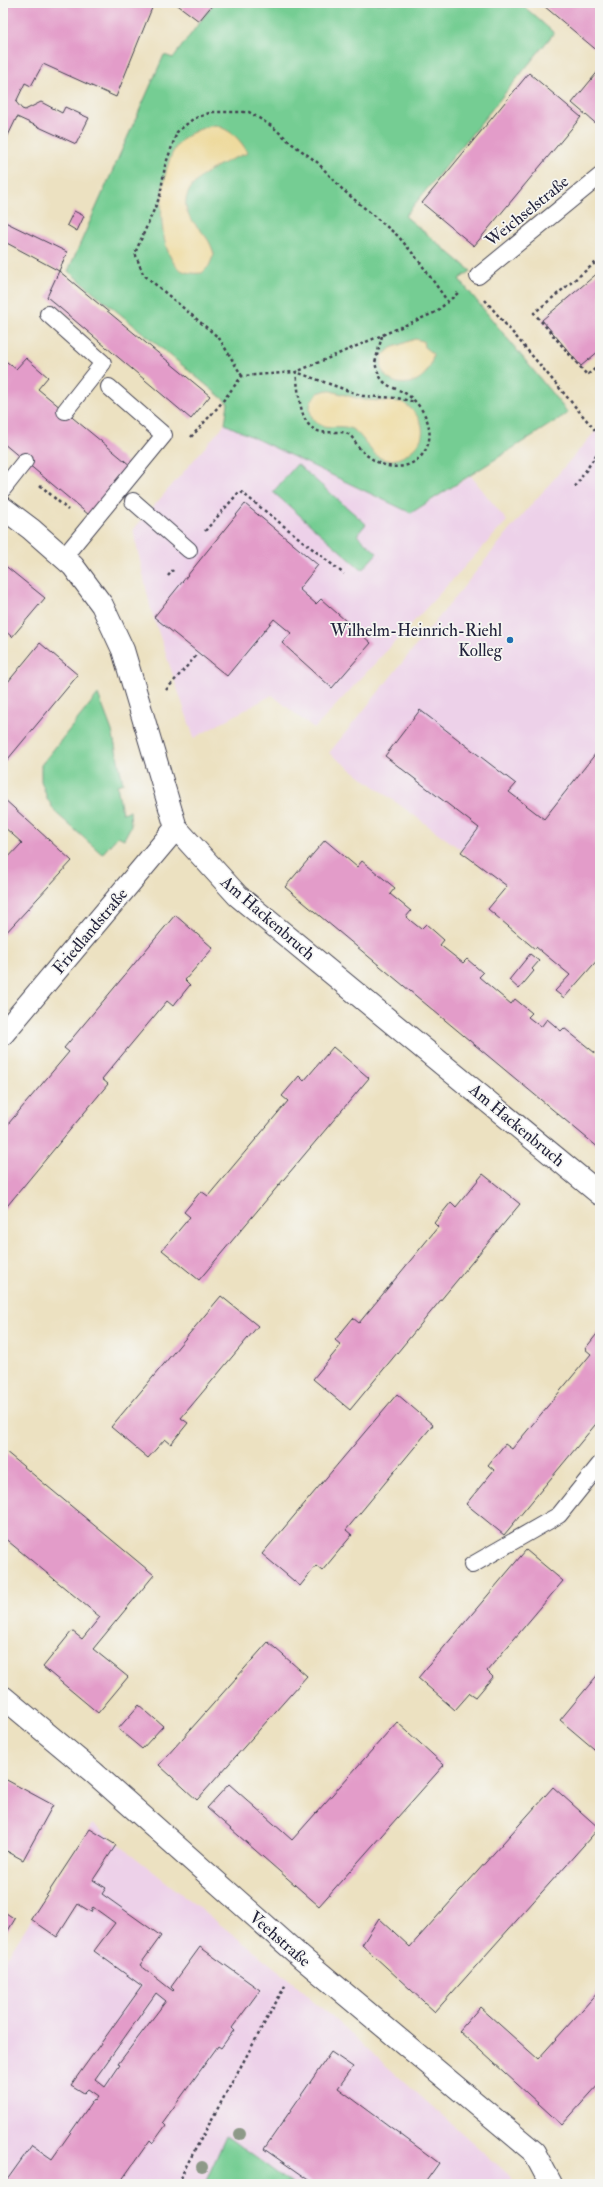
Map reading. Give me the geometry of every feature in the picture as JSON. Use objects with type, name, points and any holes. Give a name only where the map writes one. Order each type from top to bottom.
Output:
[{"type":"street","name":"Am Hackenbruch","points":[[3,508],[31,529],[73,566],[102,605],[123,650],[176,828],[238,896],[600,1194]]},
{"type":"street","name":"Friedlandstraße","points":[[3,1034],[176,828]]},
{"type":"street","name":"Veehstraße","points":[[3,1697],[93,1772],[302,1958],[534,2152],[551,2184]]},
{"type":"lane","name":"Weichselstraße","points":[[474,279],[600,176]]},
{"type":"lane","points":[[48,314],[103,363],[65,411]]},
{"type":"lane","points":[[63,558],[164,435],[109,387]]},
{"type":"lane","points":[[3,489],[22,464]]},
{"type":"lane","points":[[133,501],[189,550]]},
{"type":"lane","points":[[472,1565],[559,1514],[600,1464]]},
{"type":"path","points":[[242,376],[218,338],[143,274],[134,253],[160,196],[166,166],[177,132],[193,119],[212,112],[249,112],[273,126],[290,143],[317,162],[343,190],[398,236],[419,261],[448,302]]},
{"type":"path","points":[[600,259],[534,313],[587,375],[600,365]]},
{"type":"path","points":[[188,440],[219,406],[242,376],[296,372],[436,312],[474,279],[600,436]]},
{"type":"path","points":[[296,372],[301,403],[308,425],[322,433],[345,433],[350,436],[362,451],[378,462],[388,466],[406,466],[414,462],[428,448],[429,427],[425,416],[415,402],[404,392],[384,382],[379,374],[374,363],[382,336]]},
{"type":"path","points":[[296,372],[345,391],[363,396],[397,398],[415,402]]},
{"type":"path","points":[[575,487],[600,449]]},
{"type":"path","points":[[22,464],[88,527]]},
{"type":"path","points":[[168,576],[240,490],[344,574]]},
{"type":"path","points":[[143,716],[196,656]]},
{"type":"path","points":[[179,2184],[184,2170],[302,1958]]},
{"type":"shaded area","points":[[225,424],[411,513],[471,476],[507,521],[314,729],[272,695],[194,738],[151,610],[133,530]]},
{"type":"shaded area","name":"Wilhelm-Heinrich-Riehl Kolleg","points":[[600,426],[600,952],[329,753],[512,527]]},
{"type":"shaded area","points":[[93,1824],[289,1979],[508,2174],[514,2184],[3,2184],[3,1963]]},
{"type":"green space","points":[[214,3],[520,3],[554,33],[405,216],[471,271],[459,279],[568,413],[411,513],[225,424],[228,403],[68,271],[164,55],[173,58]]},
{"type":"green space","points":[[297,464],[366,524],[357,535],[377,553],[362,570],[273,492]]},
{"type":"green space","points":[[98,694],[112,731],[123,783],[117,785],[122,813],[130,811],[131,826],[124,839],[118,836],[102,854],[55,812],[47,798],[41,781],[41,765]]},
{"type":"green space","points":[[226,2136],[292,2184],[213,2184],[206,2181]]},
{"type":"sand","points":[[215,125],[234,136],[248,153],[214,168],[194,184],[188,194],[186,204],[189,216],[211,245],[214,254],[209,266],[202,273],[188,272],[181,270],[176,266],[169,255],[165,241],[162,225],[162,208],[165,176],[169,162],[177,145],[192,133]]},
{"type":"sand","points":[[415,339],[423,341],[424,347],[433,354],[429,367],[422,377],[413,382],[403,384],[394,382],[386,376],[382,368],[382,356],[391,348]]},
{"type":"sand","points":[[327,390],[364,400],[402,402],[414,412],[419,419],[422,425],[421,438],[417,445],[403,457],[392,460],[380,458],[371,450],[360,435],[351,428],[326,426],[315,421],[311,413],[311,401],[318,393]]},
{"type":"building","points":[[3,3],[154,3],[116,97],[43,64],[31,86],[25,83],[16,102],[22,109],[25,110],[41,102],[62,113],[65,107],[89,118],[76,144],[17,117],[3,146]]},
{"type":"building","points":[[175,3],[214,3],[199,21]]},
{"type":"building","points":[[540,3],[600,3],[600,53],[544,6]]},
{"type":"building","points":[[600,69],[600,127],[572,103]]},
{"type":"building","points":[[529,73],[581,117],[474,246],[422,203]]},
{"type":"building","points":[[74,211],[84,216],[77,231],[67,225]]},
{"type":"building","points":[[3,221],[67,252],[59,271],[3,241]]},
{"type":"building","points":[[59,271],[210,396],[191,419],[47,297]]},
{"type":"building","points":[[600,271],[600,350],[581,366],[542,320]]},
{"type":"building","points":[[26,358],[48,377],[38,389],[131,466],[89,515],[3,443],[3,359],[16,369]]},
{"type":"building","points":[[245,504],[318,565],[299,589],[316,604],[321,599],[371,643],[332,688],[282,643],[291,633],[274,619],[227,676],[154,617]]},
{"type":"building","points":[[3,564],[45,598],[12,637],[3,629]]},
{"type":"building","points":[[40,643],[78,675],[3,765],[3,688]]},
{"type":"building","points":[[420,710],[516,784],[509,792],[544,819],[600,748],[600,957],[564,998],[555,991],[570,975],[536,947],[535,949],[488,909],[507,886],[461,852],[479,828],[385,756]]},
{"type":"building","points":[[3,798],[72,861],[3,936],[3,863],[22,843],[3,826]]},
{"type":"building","points":[[325,840],[357,867],[362,861],[395,888],[390,894],[411,911],[406,917],[421,929],[426,924],[444,940],[440,945],[463,963],[467,959],[483,973],[479,977],[511,1004],[515,999],[532,1013],[528,1017],[541,1027],[547,1019],[561,1031],[564,1028],[600,1057],[600,1149],[285,887]]},
{"type":"building","points":[[175,915],[213,948],[185,980],[190,985],[173,1006],[167,1001],[102,1079],[108,1084],[3,1211],[3,1130],[69,1052],[64,1048]]},
{"type":"building","points":[[530,954],[539,961],[532,969],[534,971],[519,989],[509,980]]},
{"type":"building","points":[[333,1047],[369,1078],[199,1280],[162,1250],[190,1217],[184,1212],[201,1191],[208,1196],[288,1101],[282,1096],[299,1076],[304,1081]]},
{"type":"building","points":[[483,1174],[520,1204],[350,1410],[313,1379],[341,1345],[335,1340],[353,1318],[359,1323],[438,1227],[434,1223],[451,1202],[456,1207]]},
{"type":"building","points":[[221,1296],[258,1326],[181,1418],[188,1423],[171,1444],[165,1439],[148,1458],[111,1427]]},
{"type":"building","points":[[600,1330],[600,1419],[504,1535],[466,1504],[494,1470],[488,1465],[505,1444],[512,1449],[591,1354],[585,1349]]},
{"type":"building","points":[[397,1394],[433,1425],[346,1530],[352,1535],[322,1571],[316,1566],[300,1586],[262,1554]]},
{"type":"building","points":[[5,1451],[154,1575],[93,1649],[128,1677],[98,1713],[43,1667],[72,1631],[82,1639],[100,1617],[3,1537],[3,1454]]},
{"type":"building","points":[[526,1550],[563,1581],[487,1671],[493,1677],[476,1697],[470,1693],[455,1710],[418,1678]]},
{"type":"building","points":[[268,1642],[307,1676],[197,1800],[159,1765]]},
{"type":"building","points":[[600,1672],[600,1754],[560,1720]]},
{"type":"building","points":[[139,1705],[163,1726],[142,1749],[118,1729]]},
{"type":"building","points":[[397,1722],[444,1765],[319,1906],[207,1808],[229,1784],[292,1840]]},
{"type":"building","points":[[3,1778],[53,1805],[23,1860],[3,1849]]},
{"type":"building","points":[[553,1787],[599,1828],[435,2012],[362,1945],[379,1918],[410,1947]]},
{"type":"building","points":[[90,1829],[116,1845],[93,1880],[106,1888],[102,1894],[161,1936],[140,1965],[173,1991],[174,1990],[171,1987],[200,1947],[260,1990],[232,2028],[234,2030],[221,2048],[218,2046],[163,2122],[166,2125],[153,2143],[150,2140],[121,2181],[117,2184],[4,2184],[32,2145],[52,2159],[94,2099],[95,2100],[98,2096],[88,2089],[84,2093],[71,2085],[142,1986],[94,1951],[115,1923],[93,1907],[91,1912],[78,1904],[57,1937],[31,1919]],"holes":[[[156,1993],[166,2001],[118,2064],[120,2065],[105,2087],[95,2079]]]},
{"type":"building","points":[[3,1911],[15,1919],[3,1939]]},
{"type":"building","points":[[600,1990],[600,2083],[562,2125],[459,2031],[480,2007],[538,2059]]},
{"type":"building","points":[[331,2052],[353,2067],[338,2088],[439,2163],[424,2184],[314,2184],[264,2149]]},
{"type":"place","name":"Wilhelm-Heinrich-Riehl Kolleg","points":[[510,640]]}]
